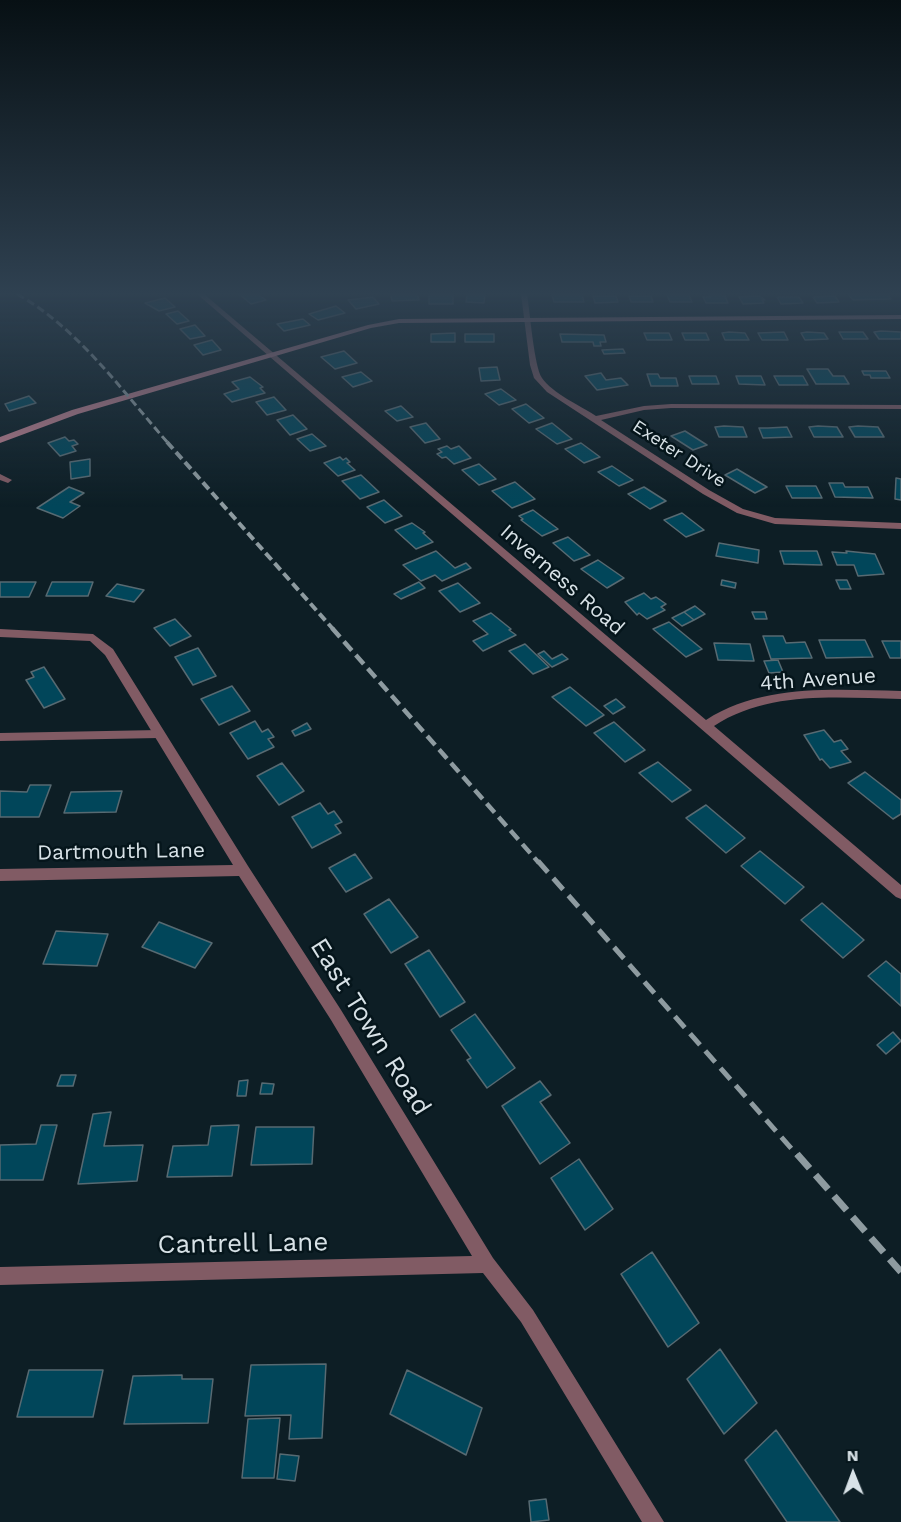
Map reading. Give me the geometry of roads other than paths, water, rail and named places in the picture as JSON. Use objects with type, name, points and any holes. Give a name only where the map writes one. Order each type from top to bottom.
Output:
[{"type":"street","points":[[0,440],[75,412],[237,365]]},
{"type":"street","name":"Inverness Road","points":[[283,365],[901,893]]},
{"type":"street","name":"Exeter Drive","points":[[536,365],[538,378],[550,390],[740,512],[775,521],[901,526]]},
{"type":"street","points":[[595,419],[644,408],[671,406],[901,407]]},
{"type":"street","name":"East Town Road","points":[[0,633],[44,633],[93,638],[109,652],[243,870],[336,1015],[487,1264],[527,1316],[654,1522]]},
{"type":"street","name":"4th Avenue","points":[[706,726],[742,706],[771,699],[803,696],[901,695]]},
{"type":"street","points":[[0,736],[159,734]]},
{"type":"street","name":"Dartmouth Lane","points":[[0,874],[243,870]]},
{"type":"street","name":"Cantrell Lane","points":[[0,1276],[487,1264]]},
{"type":"railway","points":[[101,365],[168,443]]},
{"type":"railway","points":[[167,442],[333,629]]},
{"type":"railway","points":[[332,628],[539,863]]},
{"type":"railway","points":[[538,861],[798,1156]]},
{"type":"railway","points":[[797,1154],[901,1272]]}]
